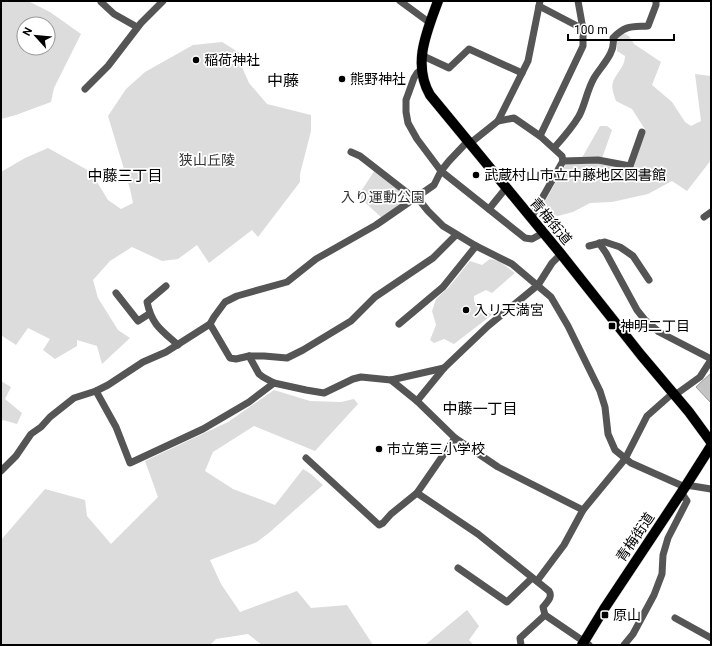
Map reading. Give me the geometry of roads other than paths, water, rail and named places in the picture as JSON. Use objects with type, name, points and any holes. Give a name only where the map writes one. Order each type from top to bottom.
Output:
[{"type":"main road","name":"青梅街道","points":[[438,1],[421,55],[425,83],[430,95],[467,142],[561,254],[711,442]]},
{"type":"main road","name":"青梅街道","points":[[585,644],[604,609],[711,446]]},
{"type":"street","points":[[86,88],[108,66],[137,27],[163,1]]},
{"type":"street","points":[[400,1],[430,23]]},
{"type":"street","points":[[540,136],[584,46],[583,29],[578,1]]},
{"type":"street","points":[[554,148],[572,127],[580,114],[592,80],[613,50],[613,38],[622,29],[648,26],[656,5],[656,1]]},
{"type":"street","points":[[101,2],[114,14],[137,27]]},
{"type":"street","points":[[1,471],[16,456],[31,434],[74,398],[96,391],[108,385],[143,362],[178,345],[210,324],[225,302],[237,296],[288,282],[312,262],[362,234],[434,185],[441,171],[449,160],[467,142],[473,141],[498,120],[528,61],[540,4],[583,29]]},
{"type":"street","points":[[421,55],[449,68],[469,49],[522,73]]},
{"type":"street","points":[[422,69],[417,73],[406,100],[408,123],[417,139],[441,171],[525,238],[532,239],[543,233]]},
{"type":"street","points":[[498,120],[514,118],[540,136],[562,156],[563,161],[531,218]]},
{"type":"street","points":[[563,161],[598,160],[630,166],[642,132]]},
{"type":"street","points":[[351,152],[360,154],[415,197],[444,226],[456,235],[512,264],[538,285],[551,298],[582,353],[600,391],[605,407],[608,434],[615,450],[631,463],[684,488],[711,489]]},
{"type":"street","points":[[489,208],[506,188]]},
{"type":"street","points":[[704,217],[711,212]]},
{"type":"street","points":[[210,324],[230,358],[236,359],[249,356],[264,356],[287,358],[351,321],[375,297],[433,258],[456,235]]},
{"type":"street","points":[[589,246],[605,242],[620,247],[634,256],[649,280]]},
{"type":"street","points":[[458,568],[507,602],[535,579],[564,545],[583,510],[625,459],[647,416],[674,394],[700,378],[711,360],[659,332],[645,320],[637,310],[599,243]]},
{"type":"street","points":[[399,324],[443,287],[476,246]]},
{"type":"street","points":[[417,401],[444,368],[488,326],[538,285],[552,263],[561,254]]},
{"type":"street","points":[[166,286],[147,302],[149,314],[156,326],[178,345]]},
{"type":"street","points":[[116,293],[138,321],[149,314]]},
{"type":"street","points":[[249,356],[259,374],[274,382],[324,393],[353,379],[361,377],[392,380],[444,368]]},
{"type":"street","points":[[392,380],[417,401],[455,438],[498,467],[583,510]]},
{"type":"street","points":[[96,391],[116,427],[130,463],[203,428],[249,402],[274,382]]},
{"type":"street","points":[[306,458],[379,525],[417,493],[455,438]]},
{"type":"street","points":[[624,645],[632,634],[654,595],[662,574],[663,555],[668,538],[687,501],[684,488]]},
{"type":"street","points":[[417,493],[478,534],[535,579],[551,594],[551,597],[543,607],[545,615],[585,644]]},
{"type":"street","points":[[522,645],[520,638],[545,615]]},
{"type":"street","points":[[675,618],[711,638]]},
{"type":"place","name":"稲荷神社","points":[[196,60]]},
{"type":"place","name":"熊野神社","points":[[342,79]]},
{"type":"place","name":"武蔵村山市立中藤地区図書館","points":[[476,175]]},
{"type":"place","name":"入リ天満宮","points":[[466,310]]},
{"type":"place","name":"神明二丁目","points":[[612,326]]},
{"type":"place","name":"市立第三小学校","points":[[379,449]]},
{"type":"place","name":"原山","points":[[605,615]]},
{"type":"district","name":"中藤","points":[[283,80]]},
{"type":"district","name":"中藤三丁目","points":[[125,176]]},
{"type":"district","name":"中藤一丁目","points":[[480,409]]},
{"type":"park label","name":"狭山丘陵","points":[[207,160]]},
{"type":"park label","name":"入り運動公園","points":[[383,197]]}]
